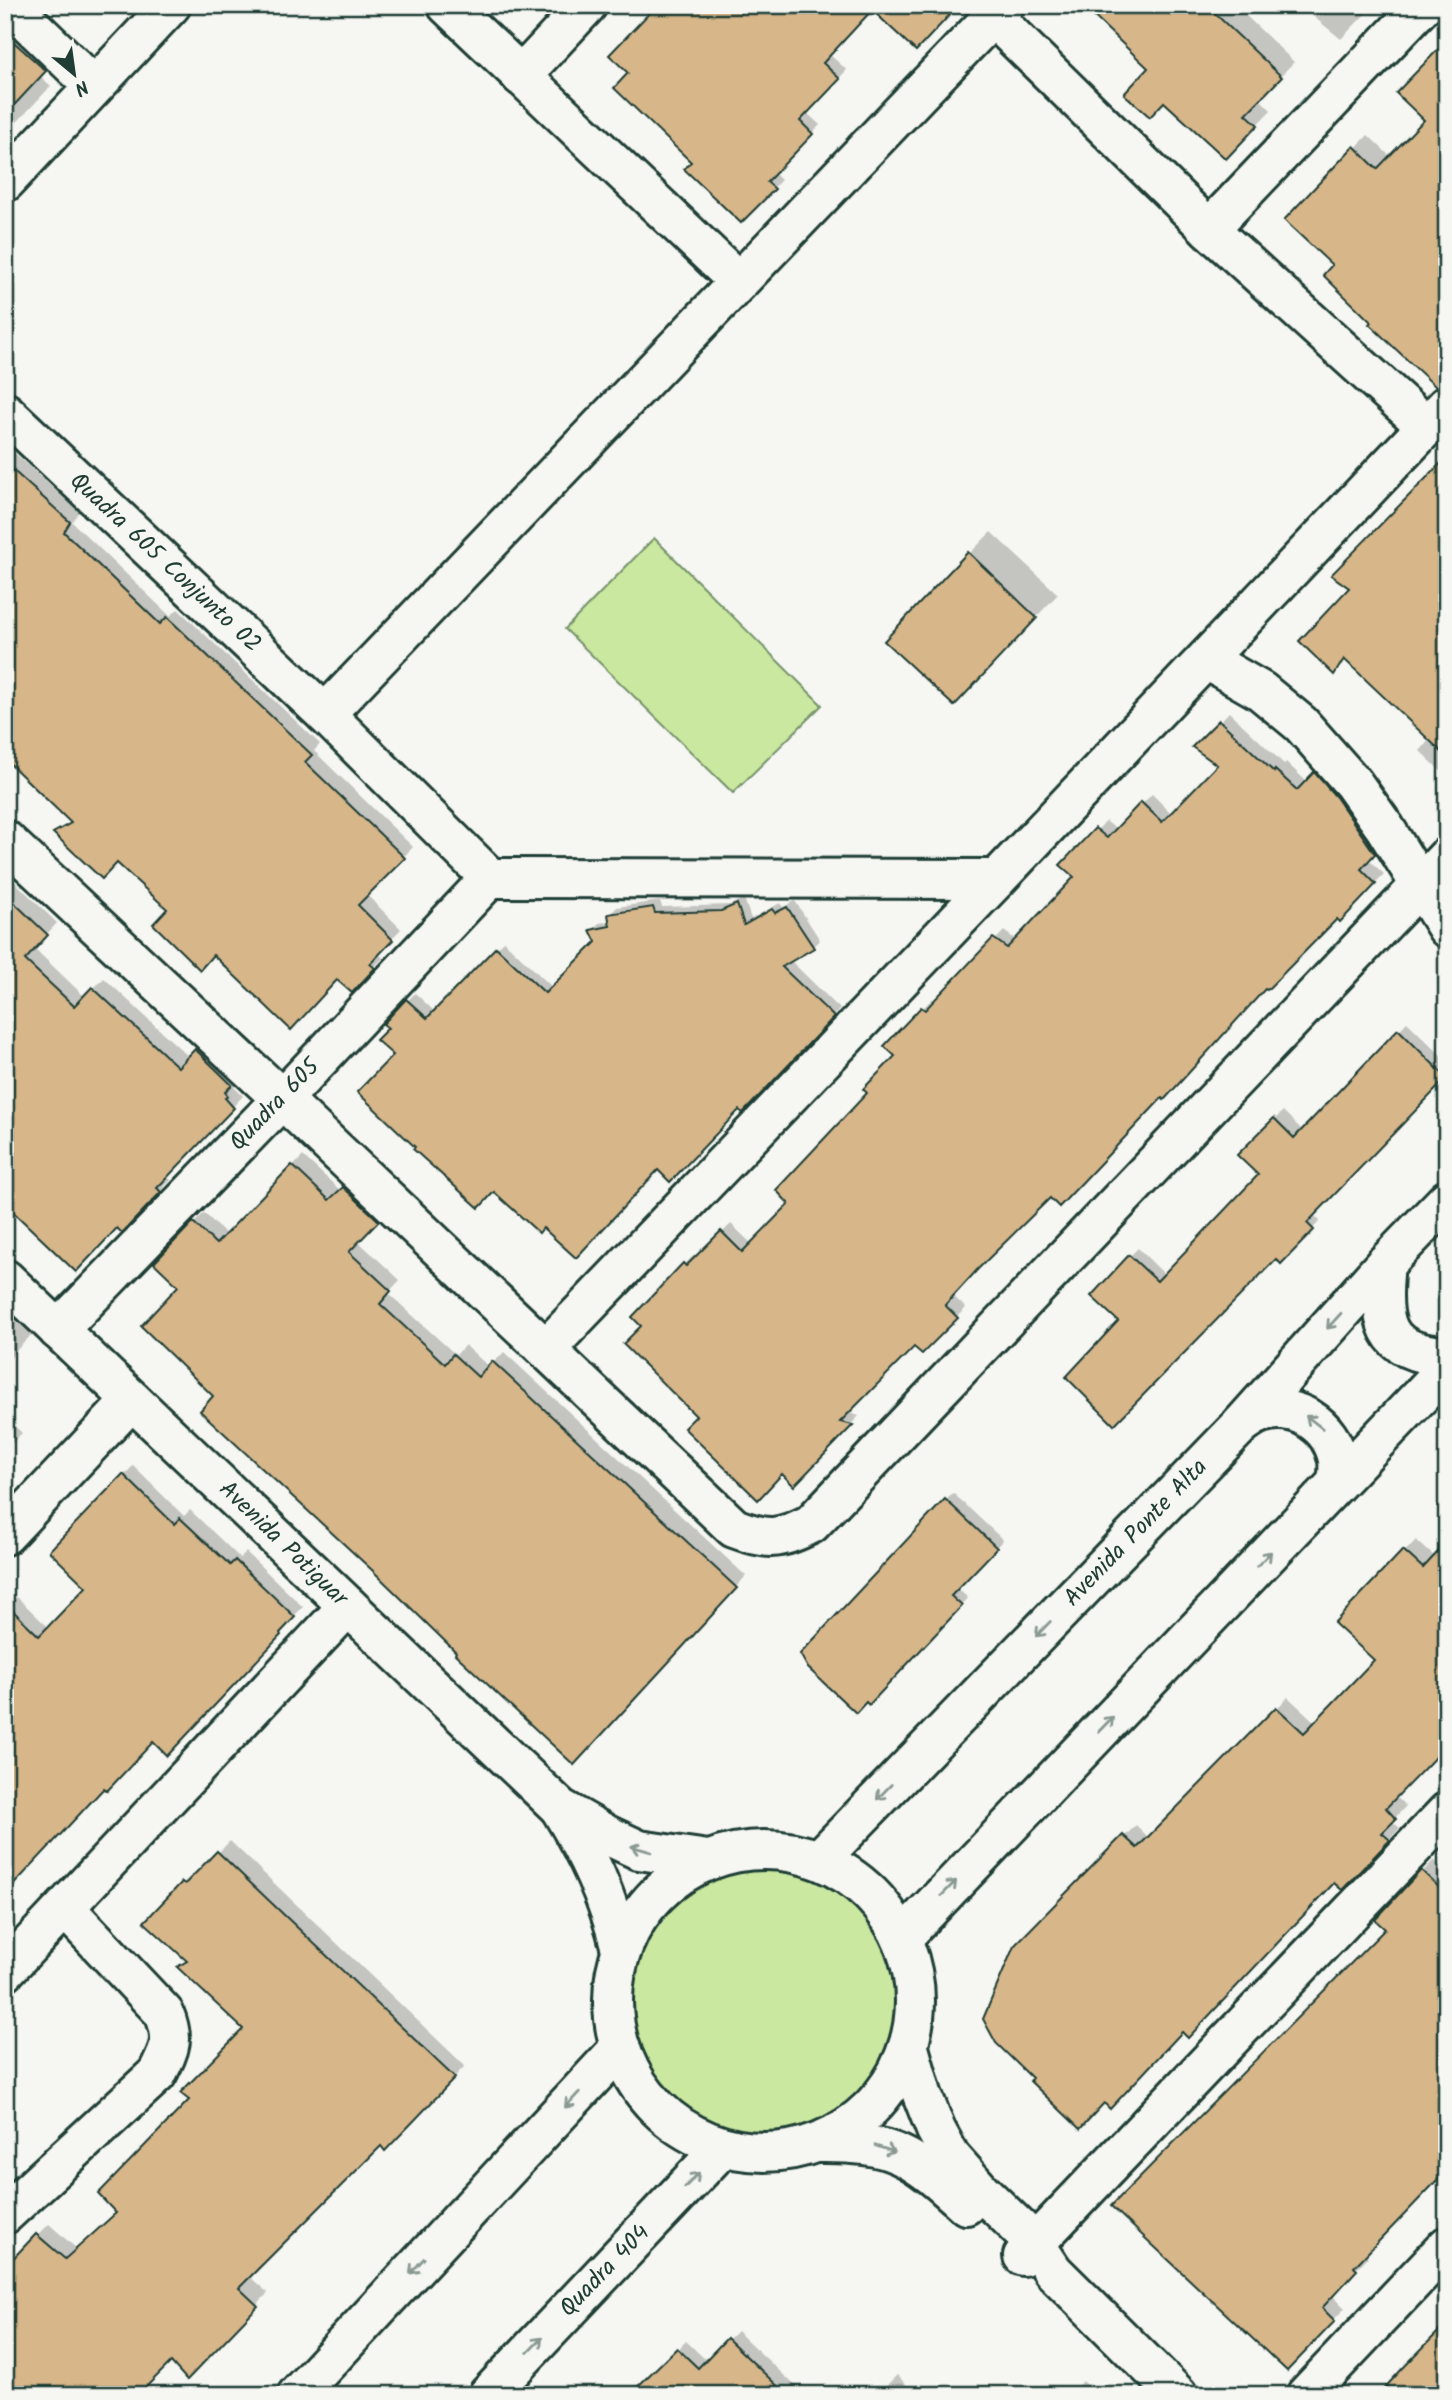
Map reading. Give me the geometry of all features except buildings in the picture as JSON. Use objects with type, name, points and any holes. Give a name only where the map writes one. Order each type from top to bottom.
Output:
[{"type":"street","points":[[10,5],[94,86]]},
{"type":"street","points":[[5,182],[171,5]]},
{"type":"street","points":[[447,5],[738,281]]},
{"type":"street","points":[[521,76],[587,5]]},
{"type":"street","points":[[1209,229],[1423,5]]},
{"type":"street","points":[[325,714],[998,11],[1209,229],[1436,416],[1207,660],[546,1349]]},
{"type":"street","name":"Quadra 605 Conjunto 02","points":[[5,412],[325,714],[490,878]]},
{"type":"street","points":[[1207,660],[1261,691],[1301,724],[1353,783],[1385,828],[1447,928]]},
{"type":"street","points":[[5,839],[734,1528],[759,1537],[778,1538],[811,1524],[1447,857]]},
{"type":"street","points":[[490,878],[998,879]]},
{"type":"street","name":"Quadra 605","points":[[58,1330],[282,1099],[490,878]]},
{"type":"street","name":"Avenida Ponte Alta","points":[[819,1860],[1242,1424],[1385,1264],[1447,1200]]},
{"type":"street","points":[[1385,1264],[1382,1295],[1384,1321],[1398,1342],[1421,1355],[1447,1356]]},
{"type":"street","name":"Avenida Potiguar","points":[[5,1279],[560,1808],[639,1850],[708,1860]]},
{"type":"street","points":[[902,1938],[1447,1368]]},
{"type":"street","points":[[5,1535],[132,1400]]},
{"type":"street","points":[[1242,1424],[1260,1413],[1281,1410],[1302,1413],[1320,1425],[1332,1442],[1338,1462],[1337,1482]]},
{"type":"street","points":[[5,1971],[348,1606]]},
{"type":"street","name":"Avenida Potiguar","points":[[560,1808],[592,1863],[613,1917],[621,1949]]},
{"type":"street","points":[[1037,2256],[1447,1812]]},
{"type":"street","name":"Avenida Potiguar","points":[[745,1850],[783,1850],[819,1860],[854,1878],[881,1904],[902,1938],[914,1973],[916,2011],[909,2048],[894,2079],[873,2106],[848,2128],[818,2143],[786,2152],[754,2154],[722,2148],[677,2127],[642,2094],[618,2050],[611,1999],[621,1949],[641,1911],[671,1881],[708,1860],[745,1850]]},
{"type":"street","points":[[5,2214],[157,2074],[167,2053],[172,2032],[164,2013],[66,1909]]},
{"type":"street","name":"Avenida Potiguar","points":[[909,2048],[922,2094],[950,2156],[1037,2256],[1178,2395]]},
{"type":"street","points":[[297,2395],[618,2050]]},
{"type":"street","name":"Avenida Potiguar","points":[[818,2143],[874,2146],[903,2155],[926,2169],[1037,2256]]},
{"type":"street","name":"Quadra 404","points":[[488,2395],[722,2148]]},
{"type":"street","points":[[1306,2395],[1447,2246]]},
{"type":"green space","points":[[654,538],[822,705],[733,793],[565,629]]},
{"type":"green space","points":[[767,1867],[819,1877],[863,1906],[892,1950],[902,2002],[892,2054],[863,2098],[819,2127],[767,2137],[715,2127],[671,2098],[642,2054],[632,2002],[642,1950],[671,1906],[715,1877]]}]
